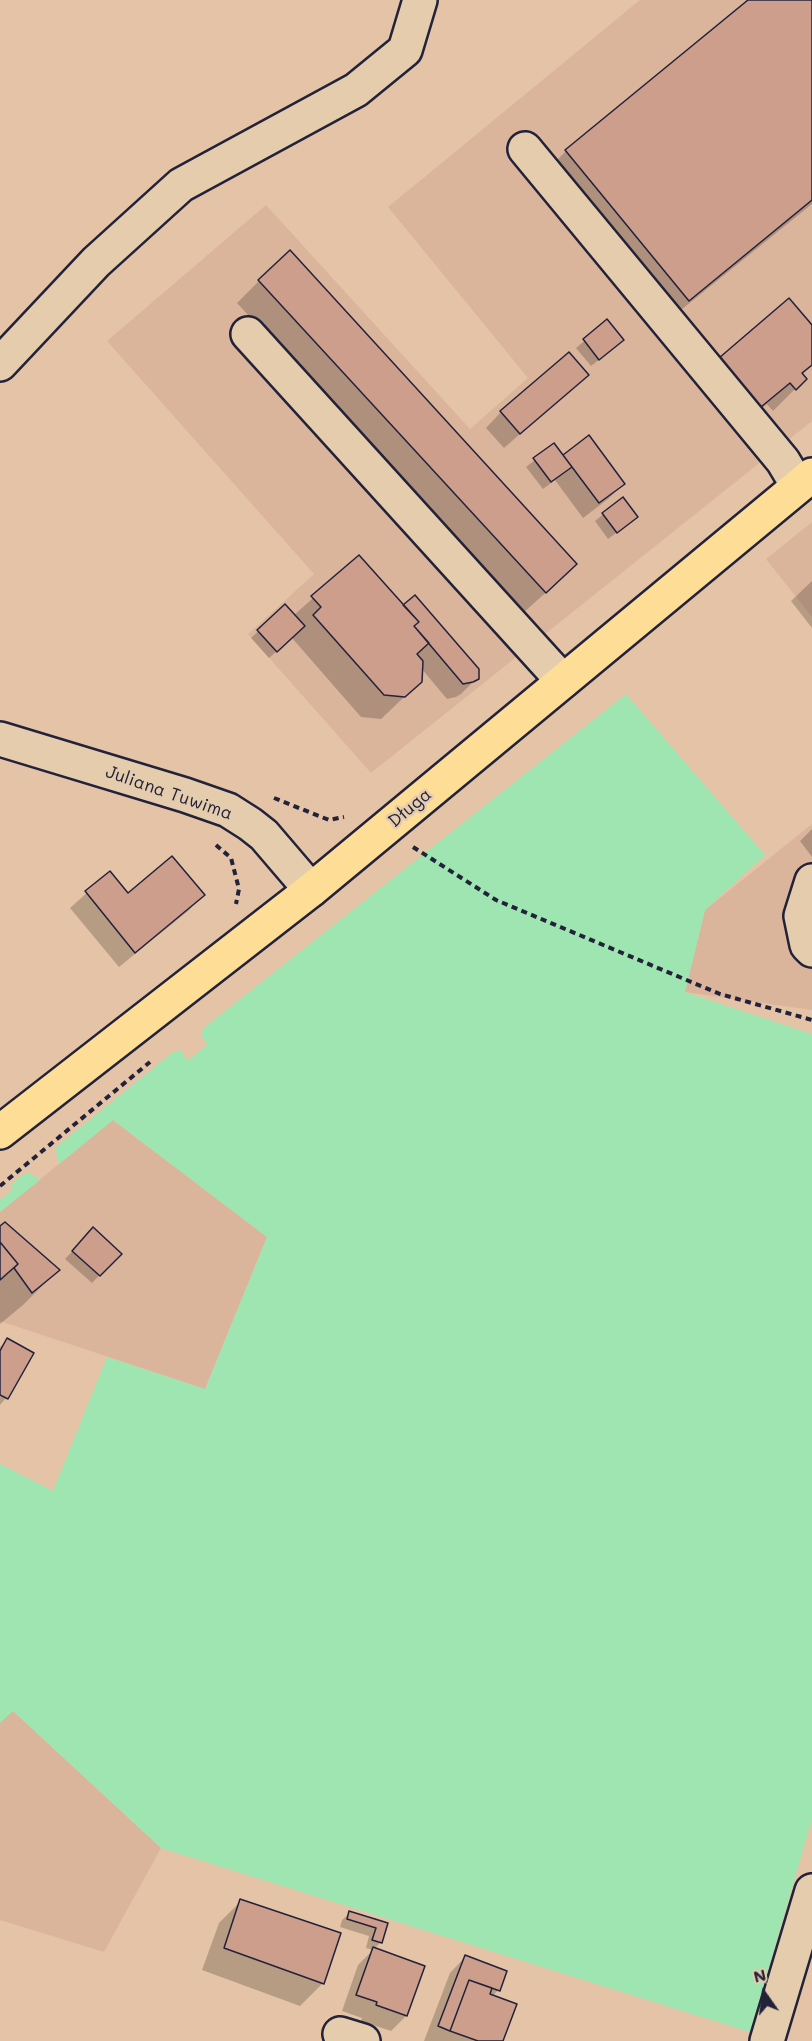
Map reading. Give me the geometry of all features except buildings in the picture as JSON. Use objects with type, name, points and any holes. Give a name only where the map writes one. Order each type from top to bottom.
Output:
[{"type":"main road","name":"Długa","points":[[0,1132],[311,890],[805,481]]},
{"type":"street","points":[[0,364],[96,262],[181,185],[356,90],[405,50],[420,0]]},
{"type":"street","points":[[525,149],[783,461],[805,481]]},
{"type":"street","points":[[248,334],[563,681]]},
{"type":"street","name":"Juliana Tuwima","points":[[0,739],[228,810],[264,836],[311,890]]},
{"type":"street","points":[[812,881],[801,916],[807,945],[812,950]]},
{"type":"street","points":[[767,2041],[812,1891]]},
{"type":"path","points":[[265,795],[329,820],[346,817]]},
{"type":"path","points":[[208,838],[231,858],[239,889],[235,908]]},
{"type":"path","points":[[411,846],[496,900],[720,994],[812,1020]]},
{"type":"shaded area","points":[[640,0],[812,0],[812,421],[371,773],[248,634],[314,574],[107,341],[266,205],[470,429],[528,378],[388,207]]},
{"type":"shaded area","points":[[812,522],[812,617],[766,559]]},
{"type":"shaded area","points":[[812,824],[812,1010],[685,992],[705,910]]},
{"type":"shaded area","points":[[113,1120],[267,1237],[205,1389],[0,1321],[0,1212]]},
{"type":"shaded area","points":[[0,1699],[161,1848],[104,1952],[0,1920]]},
{"type":"green space","points":[[626,694],[765,855],[705,910],[685,992],[812,1034],[812,1819],[750,2032],[161,1848],[13,1711],[0,1723],[0,1464],[53,1491],[107,1357],[205,1389],[267,1237],[113,1120],[59,1164],[55,1148],[173,1052],[181,1050],[187,1061],[207,1045],[202,1036],[202,1031],[206,1026]]},
{"type":"green space","points":[[25,1173],[40,1180],[0,1212],[0,1200],[13,1189],[10,1185]]}]
